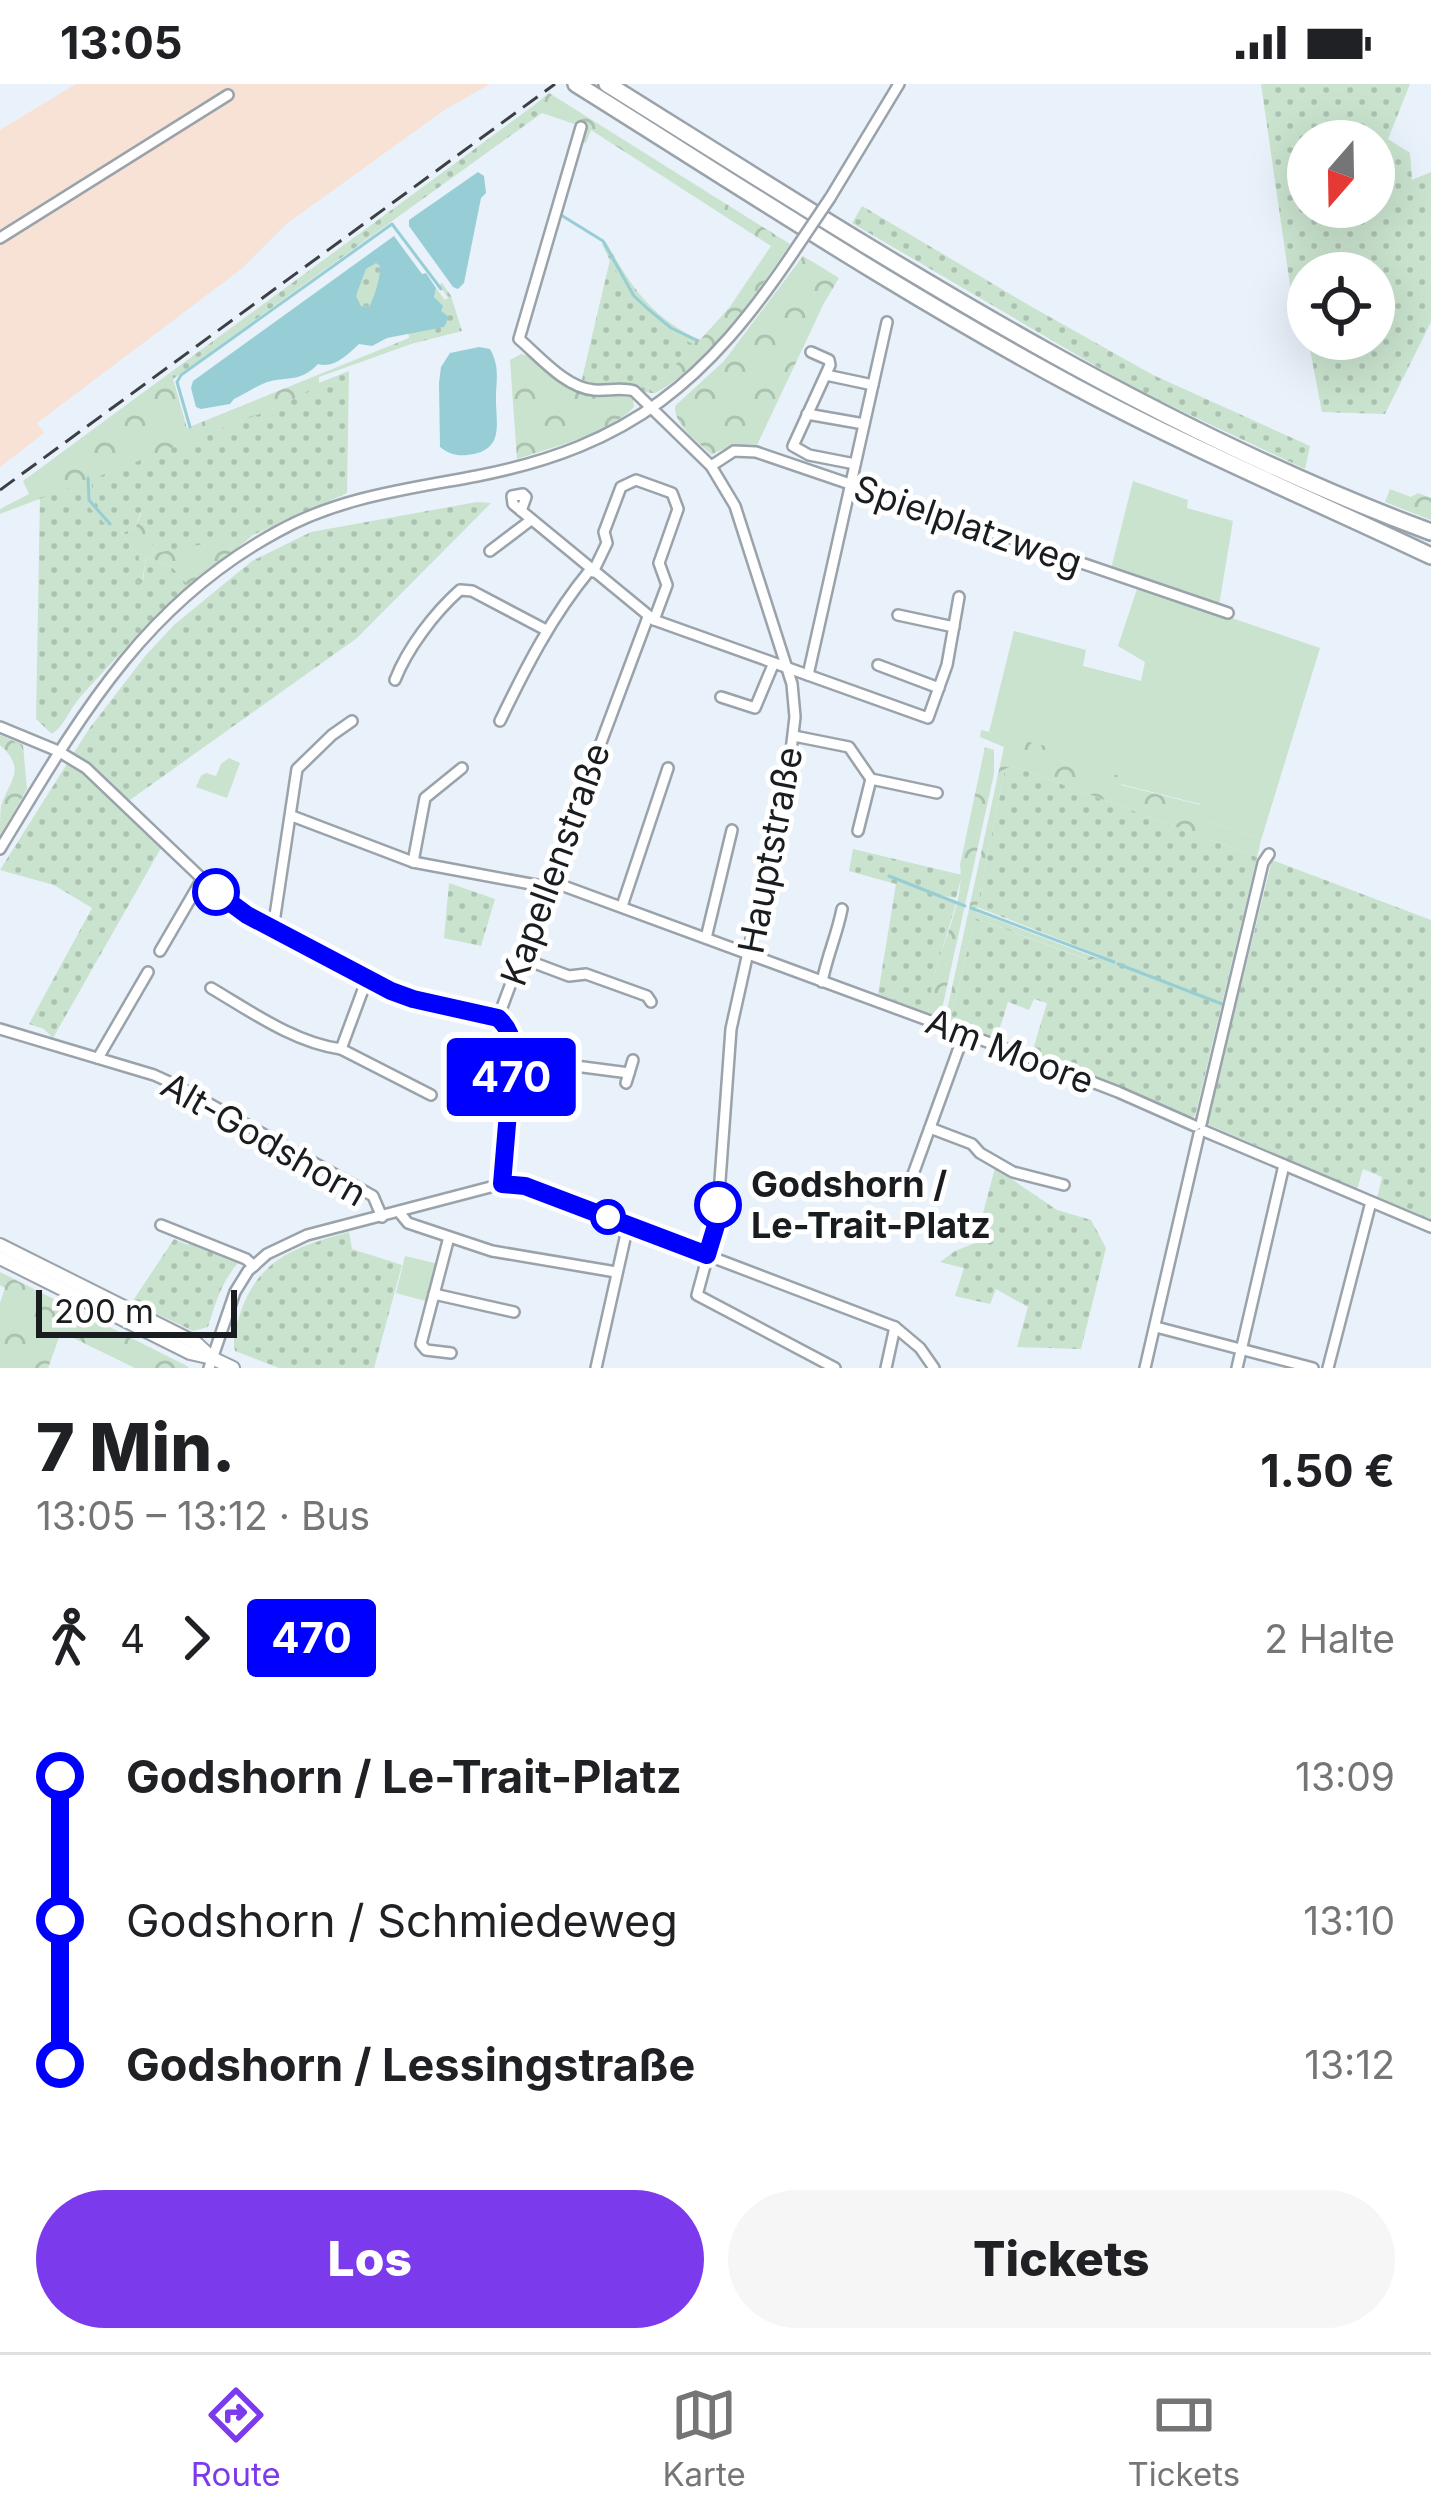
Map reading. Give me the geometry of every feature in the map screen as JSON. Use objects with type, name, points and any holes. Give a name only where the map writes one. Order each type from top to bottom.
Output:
[{"type":"highway","points":[[576,84],[967,326],[1073,386],[1163,433],[1431,553]]},
{"type":"highway","points":[[608,84],[957,301],[1081,371],[1250,455],[1431,532]]},
{"type":"main road","points":[[0,1245],[196,1343],[211,1363]]},
{"type":"main road","points":[[0,1258],[187,1352],[233,1368]]},
{"type":"street","points":[[0,849],[58,751],[114,671],[165,616],[237,556],[280,530],[362,498],[558,455],[614,432],[654,408],[724,344],[758,304],[899,84]]},
{"type":"street","points":[[0,238],[228,95]]},
{"type":"street","points":[[581,127],[519,339],[575,384],[599,390],[627,388],[654,408]]},
{"type":"street","points":[[808,675],[887,322]]},
{"type":"street","points":[[812,352],[831,362],[793,446],[809,455],[855,464]]},
{"type":"street","points":[[826,375],[873,385]]},
{"type":"street","name":"Hauptstraße","points":[[654,408],[711,466],[735,506],[789,670],[794,701],[790,768],[731,1029],[717,1222],[697,1295],[836,1368]]},
{"type":"street","points":[[807,414],[863,424]]},
{"type":"street","name":"Spielplatzweg","points":[[711,466],[744,449],[1228,613]]},
{"type":"street","name":"Kapellenstraße","points":[[502,1184],[513,1053],[506,1026],[498,1018],[667,585],[659,563],[678,509],[672,493],[636,480],[621,487],[604,532],[608,543],[592,571]]},
{"type":"street","points":[[521,511],[651,618],[928,718],[947,665],[959,597]]},
{"type":"street","points":[[490,551],[531,520]]},
{"type":"street","points":[[500,721],[546,630],[592,571]]},
{"type":"street","points":[[395,680],[431,623],[462,590],[546,630]]},
{"type":"street","points":[[898,615],[954,627]]},
{"type":"street","points":[[721,697],[755,708],[772,664]]},
{"type":"street","points":[[878,665],[939,688]]},
{"type":"street","points":[[273,929],[300,764],[352,721]]},
{"type":"street","points":[[0,727],[86,768],[202,879],[247,915],[413,999],[498,1018]]},
{"type":"street","points":[[794,736],[849,747],[871,779],[937,794]]},
{"type":"street","points":[[412,862],[425,798],[462,767]]},
{"type":"street","points":[[622,906],[668,768]]},
{"type":"street","points":[[858,831],[871,779]]},
{"type":"street","name":"Am Moore","points":[[292,816],[412,862],[549,884],[622,906],[1118,1092],[1431,1227]]},
{"type":"street","points":[[706,938],[731,830]]},
{"type":"street","points":[[1145,1368],[1263,863],[1269,854]]},
{"type":"street","points":[[160,951],[202,879]]},
{"type":"street","points":[[822,982],[842,909]]},
{"type":"street","points":[[521,958],[568,976],[586,974],[647,996],[651,1002]]},
{"type":"street","points":[[98,1058],[148,972]]},
{"type":"street","points":[[341,1049],[367,979]]},
{"type":"street","points":[[211,988],[297,1035],[341,1049],[430,1095]]},
{"type":"street","name":"Alt-Godshorn","points":[[0,1029],[176,1084],[373,1196],[382,1216]]},
{"type":"street","points":[[912,1177],[964,1034]]},
{"type":"street","points":[[513,1053],[628,1078],[633,1060]]},
{"type":"street","points":[[930,1128],[972,1144],[1013,1172],[1064,1185]]},
{"type":"street","points":[[1237,1368],[1284,1165]]},
{"type":"street","name":"Alt-Godshorn","points":[[254,1266],[286,1243],[502,1184],[525,1186],[895,1327],[934,1368]]},
{"type":"street","points":[[1328,1368],[1371,1202]]},
{"type":"street","points":[[399,1212],[408,1223],[491,1251],[616,1273]]},
{"type":"street","points":[[160,1225],[254,1266],[235,1292],[211,1363]]},
{"type":"street","points":[[596,1368],[628,1225]]},
{"type":"street","points":[[448,1237],[422,1347],[452,1353]]},
{"type":"street","points":[[434,1294],[514,1312]]},
{"type":"street","points":[[886,1368],[895,1327]]},
{"type":"street","points":[[1156,1327],[1312,1368]]},
{"type":"shaded area","points":[[76,84],[490,84],[446,109],[286,224],[240,270],[37,423],[44,433],[0,467],[0,130]]},
{"type":"green space","points":[[1261,84],[1410,84],[1395,122],[1287,120],[1287,228],[1395,228],[1395,143],[1410,153],[1412,180],[1431,172],[1431,322],[1385,414],[1322,412],[1312,360],[1395,360],[1395,252],[1287,252],[1287,264]]},
{"type":"green space","points":[[549,93],[790,244],[712,347],[655,393],[650,393],[647,384],[663,378],[694,345],[639,303],[602,244],[606,242],[634,287],[656,311],[700,340],[729,308],[771,246],[591,130],[586,143],[580,142],[583,127],[533,106]]},
{"type":"green space","points":[[533,106],[542,113],[173,379],[171,372]]},
{"type":"green space","points":[[862,206],[1153,375],[1310,446],[1305,469],[1135,389],[852,223]]},
{"type":"green space","points":[[803,256],[839,278],[757,445],[733,446],[712,455],[683,427],[675,406],[724,361]]},
{"type":"green space","points":[[610,260],[646,309],[695,345],[663,378],[647,384],[650,393],[622,384],[581,383]]},
{"type":"green space","points":[[376,262],[380,266],[375,292],[369,307],[360,306],[356,296],[366,269]]},
{"type":"green space","points":[[442,283],[462,331],[411,344],[408,333],[443,327],[434,297],[436,288],[448,298]]},
{"type":"green space","points":[[409,338],[411,344],[319,377],[319,385],[282,405],[92,479],[92,498],[109,518],[104,523],[85,503],[81,483],[0,514],[0,509],[29,494],[23,481],[171,372],[187,428]]},
{"type":"green space","points":[[521,354],[577,391],[628,396],[634,407],[595,432],[517,459],[510,360]]},
{"type":"green space","points":[[349,371],[347,493],[253,535],[156,554],[143,511],[135,529],[121,533],[139,556],[143,582],[146,556],[172,567],[190,587],[120,654],[52,734],[36,719],[40,497],[82,482],[85,503],[108,517],[91,498],[91,479],[282,405]]},
{"type":"green space","points":[[1133,481],[1188,500],[1187,508],[1233,521],[1219,605],[1111,569]]},
{"type":"green space","points":[[1390,489],[1431,498],[1431,520],[1385,502]]},
{"type":"green space","points":[[491,503],[357,638],[120,807],[161,848],[53,1038],[29,1024],[92,908],[54,885],[0,870],[89,729],[146,655],[174,625],[252,561],[311,532]]},
{"type":"green space","points":[[143,509],[156,553],[253,535],[190,587],[172,567],[146,556],[142,583],[137,582],[139,556],[121,533],[135,529]]},
{"type":"green space","points":[[1138,586],[1320,648],[1261,840],[1202,818],[1200,804],[1120,784],[1121,776],[1056,760],[1058,749],[989,732],[1014,631],[1086,650],[1083,666],[1141,681],[1145,662],[1118,646]]},
{"type":"green space","points":[[981,730],[1059,749],[1057,760],[1122,776],[1121,785],[1201,805],[1202,818],[1261,840],[1257,857],[1013,766],[1005,769],[976,912],[1099,959],[1097,963],[975,918],[950,1022],[945,1020],[1004,747],[980,737]]},
{"type":"green space","points":[[0,735],[23,745],[27,789],[0,836],[1,806],[15,768],[0,745]]},
{"type":"green space","points":[[985,747],[994,750],[994,774],[940,1018],[928,1013],[932,988],[956,906]]},
{"type":"green space","points":[[229,758],[240,763],[227,798],[196,787],[201,776],[216,776]]},
{"type":"green space","points":[[1013,766],[1257,857],[1195,1116],[1032,1053],[1047,1003],[1034,999],[1029,1010],[1008,1002],[996,1040],[950,1022],[975,918],[1096,963],[1100,955],[977,907],[1005,769]]},
{"type":"green space","points":[[853,849],[962,875],[956,898],[940,895],[957,901],[928,1013],[878,994],[896,884],[849,871]]},
{"type":"green space","points":[[1272,860],[1431,920],[1431,1221],[1377,1198],[1382,1177],[1363,1169],[1357,1189],[1207,1124]]},
{"type":"green space","points":[[449,883],[495,899],[481,946],[444,938]]},
{"type":"green space","points":[[995,1168],[1057,1210],[1091,1220],[1106,1248],[1081,1349],[1017,1347],[1028,1307],[996,1289],[990,1304],[955,1296],[964,1268],[940,1262],[975,1243]]},
{"type":"green space","points":[[349,1232],[352,1249],[402,1265],[374,1368],[279,1368],[235,1351],[240,1314],[269,1267],[313,1243]]},
{"type":"green space","points":[[174,1239],[239,1262],[224,1284],[208,1327],[193,1331],[132,1302]]},
{"type":"green space","points":[[405,1256],[438,1264],[429,1302],[396,1293]]},
{"type":"green space","points":[[0,1272],[189,1368],[135,1368],[61,1332],[48,1368],[0,1368],[0,1303],[5,1288],[0,1285]]},
{"type":"water","points":[[478,172],[484,176],[486,193],[481,198],[464,283],[458,289],[409,220]]},
{"type":"water","points":[[394,236],[422,274],[426,273],[436,288],[434,297],[443,306],[441,311],[449,317],[444,327],[387,338],[372,346],[359,344],[335,363],[266,382],[230,404],[196,407],[193,381]],"holes":[[[376,263],[380,266],[369,307],[361,306],[356,296],[366,269]]]},
{"type":"water","points":[[490,349],[496,366],[496,434],[488,448],[456,455],[440,447],[441,367],[450,353]]},
{"type":"waterway","points":[[561,215],[603,241],[634,296],[648,309],[696,340]]},
{"type":"waterway","points":[[190,427],[177,382],[181,375],[392,224],[441,289]]},
{"type":"waterway","points":[[88,478],[89,500],[110,524]]},
{"type":"waterway","points":[[889,876],[965,906]]},
{"type":"waterway","points":[[971,908],[1114,962]]},
{"type":"waterway","points":[[1118,964],[1222,1004]]},
{"type":"railway","points":[[0,490],[555,84]]},
{"type":"bus line","name":"470","points":[[216,892],[247,915],[391,991],[498,1018],[506,1026],[513,1053],[502,1184],[525,1186],[707,1255],[718,1205]]},
{"type":"place","name":"Godshorn / Le-Trait-Platz","points":[[718,1205]]}]
